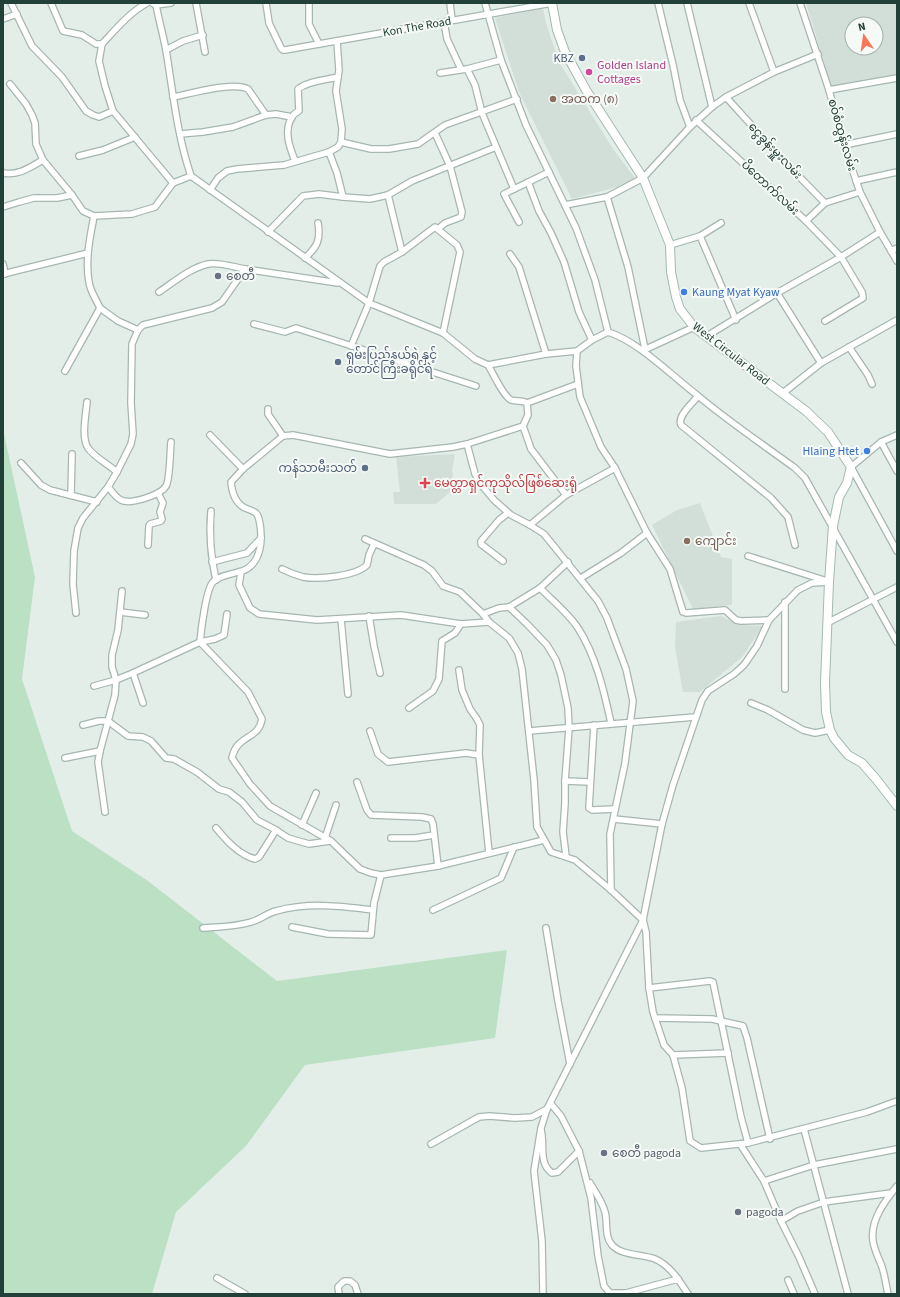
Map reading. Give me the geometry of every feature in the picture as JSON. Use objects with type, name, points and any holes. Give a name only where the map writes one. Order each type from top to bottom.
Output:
[{"type":"street","points":[[20,3],[12,5],[32,46],[62,77],[86,111],[93,116],[98,117],[114,111]]},
{"type":"street","points":[[51,3],[63,31],[82,35],[96,44],[102,44]]},
{"type":"street","points":[[147,3],[122,22],[102,44],[99,61],[105,86],[114,111],[173,183]]},
{"type":"street","points":[[171,3],[154,4],[166,50],[184,157],[190,176],[369,303],[443,334],[475,359],[488,365],[507,397],[512,400],[527,403],[578,384]]},
{"type":"street","points":[[196,3],[206,52]]},
{"type":"street","name":"Kon The Road","points":[[266,3],[269,23],[283,50],[552,3]]},
{"type":"street","points":[[309,3],[309,24],[319,44]]},
{"type":"street","points":[[450,3],[452,20]]},
{"type":"street","points":[[485,3],[501,60],[526,125],[576,228],[595,280],[608,332]]},
{"type":"street","points":[[510,3],[510,10]]},
{"type":"street","name":"West Circular Road","points":[[552,3],[557,30],[565,52],[586,90],[626,154],[643,178],[670,245],[671,272],[680,309],[694,327],[806,411],[828,432],[851,467]]},
{"type":"street","points":[[658,3],[680,100],[690,127]]},
{"type":"street","points":[[687,3],[712,107]]},
{"type":"street","points":[[749,3],[774,72]]},
{"type":"street","name":"စဝ်စံထွန်းလမ်း","points":[[800,3],[818,54],[844,145],[860,192],[880,232],[894,250],[897,261]]},
{"type":"street","points":[[3,20],[17,14]]},
{"type":"street","points":[[444,22],[447,39],[461,69]]},
{"type":"street","points":[[166,50],[183,41],[203,35]]},
{"type":"street","points":[[210,190],[218,178],[228,171],[272,167],[329,152],[338,146],[341,142],[342,129],[336,91],[339,70],[337,41]]},
{"type":"street","points":[[565,205],[607,197],[643,178],[696,120],[726,97],[774,72],[818,54]]},
{"type":"street","points":[[440,73],[467,69],[501,60]]},
{"type":"street","points":[[467,69],[475,85],[482,113],[514,189]]},
{"type":"street","points":[[295,161],[288,141],[288,127],[292,117],[299,111],[298,89],[311,83],[338,77]]},
{"type":"street","points":[[829,90],[897,78]]},
{"type":"street","points":[[10,84],[26,104],[32,115],[35,123],[36,144],[43,160],[72,195],[83,211],[94,216],[132,214],[155,207],[173,183],[190,176]]},
{"type":"street","points":[[173,97],[231,86],[243,86],[248,89],[266,115]]},
{"type":"street","name":"ငွေခွန်းမှူးလမ်း","points":[[726,97],[781,158],[825,203]]},
{"type":"street","points":[[341,142],[371,149],[389,149],[418,144],[445,125],[482,113],[517,99]]},
{"type":"street","points":[[180,134],[233,127],[266,115],[276,114],[292,117]]},
{"type":"street","name":"ပိတောက်လမ်း","points":[[696,120],[806,221],[841,257],[862,292],[863,298],[825,321]]},
{"type":"street","points":[[435,133],[450,166],[457,186],[462,212],[461,217],[445,223],[438,229]]},
{"type":"street","points":[[844,145],[897,134]]},
{"type":"street","points":[[79,156],[103,150],[135,136]]},
{"type":"street","points":[[268,232],[303,196],[319,194],[370,199],[388,195],[412,181],[496,147]]},
{"type":"street","points":[[329,152],[337,173],[343,197]]},
{"type":"street","points":[[3,173],[19,173],[43,160]]},
{"type":"street","points":[[519,222],[504,194],[548,172]]},
{"type":"street","points":[[856,181],[897,172]]},
{"type":"street","points":[[528,182],[539,212],[551,233],[564,262],[579,312],[592,340]]},
{"type":"street","points":[[806,221],[825,203],[860,192]]},
{"type":"street","points":[[3,207],[34,198],[57,198],[72,195]]},
{"type":"street","points":[[388,195],[402,252]]},
{"type":"street","points":[[607,197],[628,268],[644,350]]},
{"type":"street","points":[[94,216],[88,253],[89,283],[100,308],[118,321],[138,330]]},
{"type":"street","points":[[305,258],[314,250],[317,244],[319,230],[318,223]]},
{"type":"street","points":[[670,245],[700,236],[721,223]]},
{"type":"street","points":[[351,346],[369,303],[380,266],[384,262],[402,252],[432,228],[436,227],[457,245],[460,252],[443,334]]},
{"type":"street","points":[[707,336],[736,320],[777,293],[841,257],[880,232]]},
{"type":"street","points":[[700,236],[736,320]]},
{"type":"street","points":[[3,264],[4,274],[88,253]]},
{"type":"street","points":[[510,254],[519,267],[546,354]]},
{"type":"street","points":[[159,292],[196,268],[208,264],[341,284]]},
{"type":"street","points":[[76,613],[73,584],[74,551],[78,528],[83,518],[97,502],[117,472],[131,444],[134,434],[131,403],[132,344],[138,330],[142,325],[212,308],[218,305],[222,302],[245,269]]},
{"type":"street","points":[[777,293],[821,363]]},
{"type":"street","points":[[65,371],[100,308]]},
{"type":"street","points":[[783,393],[821,363],[897,320]]},
{"type":"street","points":[[254,324],[286,332],[296,328],[476,386]]},
{"type":"street","points":[[644,350],[694,327]]},
{"type":"street","points":[[488,365],[546,354],[577,351],[592,340],[608,332],[620,335],[644,350],[698,396],[795,468],[808,481],[897,642]]},
{"type":"street","points":[[849,347],[868,375],[872,384]]},
{"type":"street","points":[[577,351],[576,366],[580,397],[601,448],[615,468],[647,533],[670,569],[683,612],[725,610],[736,620],[769,620]]},
{"type":"street","points":[[698,396],[681,417],[681,425],[771,498],[788,517],[795,545]]},
{"type":"street","points":[[87,402],[84,438],[86,444],[89,450],[117,472]]},
{"type":"street","points":[[200,642],[206,603],[212,583],[223,575],[241,572],[255,562],[258,554],[261,537],[258,519],[256,514],[241,506],[235,498],[231,482],[243,469],[283,436],[293,435],[390,454],[467,444],[523,426],[528,416],[527,403]]},
{"type":"street","points":[[268,409],[268,414],[283,436]]},
{"type":"street","points":[[523,426],[531,449],[566,495]]},
{"type":"street","points":[[210,435],[243,469]]},
{"type":"street","points":[[897,435],[880,442],[851,467],[847,483],[839,497],[833,526],[825,683],[826,712],[830,730],[848,755],[862,763],[897,806]]},
{"type":"street","points":[[108,487],[117,497],[126,502],[154,496],[162,492],[167,485],[171,442]]},
{"type":"street","points":[[880,442],[897,471]]},
{"type":"street","points":[[467,444],[475,474],[494,500],[508,513],[544,534],[598,601],[607,618],[626,669],[633,702],[626,763],[610,834],[611,890]]},
{"type":"street","points":[[71,495],[72,454]]},
{"type":"street","points":[[21,463],[41,485],[50,490],[97,502]]},
{"type":"street","points":[[851,467],[897,551]]},
{"type":"street","points":[[530,525],[566,495],[615,468]]},
{"type":"street","points":[[148,545],[150,524],[161,521],[162,519],[160,512],[163,503],[158,494]]},
{"type":"street","points":[[211,511],[212,562],[216,580]]},
{"type":"street","points":[[503,561],[481,544],[481,541],[499,520],[508,513]]},
{"type":"street","points":[[581,578],[621,553],[647,533]]},
{"type":"street","points":[[212,562],[247,553],[261,537]]},
{"type":"street","points":[[365,539],[424,565],[432,571],[443,586],[460,592],[484,614],[489,622],[509,638],[518,653],[522,668],[529,731],[537,827],[550,852],[575,860],[644,920],[650,988],[655,1018],[664,1045],[673,1055],[682,1088],[690,1140],[701,1148],[770,1139],[867,1112],[897,1101]]},
{"type":"street","points":[[282,569],[304,577],[334,577],[356,572],[367,565],[369,555],[374,544]]},
{"type":"street","points":[[748,556],[829,582]]},
{"type":"street","points":[[484,614],[495,609],[509,607],[540,588],[568,562]]},
{"type":"street","points":[[241,572],[239,585],[250,608],[259,614],[317,620],[401,615],[461,624],[489,622]]},
{"type":"street","points":[[543,1294],[542,1241],[534,1171],[541,1128],[549,1107],[644,920],[662,824],[673,784],[695,717],[702,700],[708,691],[734,674],[744,665],[757,646],[769,620],[785,602],[798,590],[812,583],[829,582]]},
{"type":"street","points":[[827,623],[897,587]]},
{"type":"street","points":[[540,588],[578,627],[593,658],[602,686],[611,723]]},
{"type":"street","points":[[105,812],[98,762],[115,695],[116,680],[112,667],[112,655],[118,630],[122,591]]},
{"type":"street","points":[[785,602],[785,689]]},
{"type":"street","points":[[509,607],[547,646],[556,660],[561,675],[568,708],[569,728],[563,832],[566,856]]},
{"type":"street","points":[[120,612],[145,614]]},
{"type":"street","points":[[94,686],[133,674],[200,642],[215,639],[224,635],[227,614]]},
{"type":"street","points":[[369,616],[380,673]]},
{"type":"street","points":[[341,618],[348,694]]},
{"type":"street","points":[[409,708],[433,690],[439,679],[442,640],[455,633],[461,624]]},
{"type":"street","points":[[200,642],[248,692],[262,719],[259,730],[239,744],[234,750],[232,758],[250,784],[270,806],[331,841],[360,869],[381,875],[438,866],[544,840]]},
{"type":"street","points":[[459,670],[462,690],[470,710],[480,725],[479,755],[489,853]]},
{"type":"street","points":[[133,674],[143,703]]},
{"type":"street","points":[[751,703],[768,710],[803,730],[815,732],[830,730]]},
{"type":"street","points":[[529,731],[695,717]]},
{"type":"street","points":[[83,724],[99,721],[108,722],[128,736],[143,737],[151,741],[166,758],[174,759],[197,772],[219,789],[229,792],[242,802],[257,820],[288,838],[309,844],[331,841]]},
{"type":"street","points":[[594,725],[589,808],[592,810],[616,809]]},
{"type":"street","points":[[370,731],[378,754],[388,762],[466,753],[479,755]]},
{"type":"street","points":[[65,758],[100,751]]},
{"type":"street","points":[[565,781],[590,782]]},
{"type":"street","points":[[357,782],[367,810],[371,814],[431,819],[433,824],[438,866]]},
{"type":"street","points":[[302,825],[316,793]]},
{"type":"street","points":[[325,838],[336,805]]},
{"type":"street","points":[[614,819],[662,824]]},
{"type":"street","points":[[216,828],[229,843],[250,858],[255,859],[259,857],[276,830]]},
{"type":"street","points":[[391,838],[415,838],[434,835]]},
{"type":"street","points":[[433,910],[501,878],[514,848]]},
{"type":"street","points":[[292,927],[328,934],[371,936],[373,910],[381,875]]},
{"type":"street","points":[[203,928],[236,926],[252,922],[275,911],[310,905],[334,905],[373,910]]},
{"type":"street","points":[[546,928],[570,1065]]},
{"type":"street","points":[[650,988],[710,981],[713,982],[741,1117],[748,1143]]},
{"type":"street","points":[[655,1018],[712,1020],[743,1026],[748,1038],[770,1139]]},
{"type":"street","points":[[673,1055],[728,1053]]},
{"type":"street","points":[[431,1144],[479,1117],[532,1117],[549,1107]]},
{"type":"street","points":[[549,1107],[561,1116],[579,1151],[591,1198],[604,1286],[610,1293],[626,1293],[678,1279]]},
{"type":"street","points":[[541,1128],[543,1137],[544,1164],[547,1170],[552,1173],[558,1172],[579,1151]]},
{"type":"street","points":[[804,1129],[848,1294]]},
{"type":"street","points":[[740,1144],[764,1181],[815,1294]]},
{"type":"street","points":[[764,1181],[814,1165],[897,1149]]},
{"type":"street","points":[[587,1179],[601,1200],[606,1214],[607,1235],[611,1244],[618,1250],[656,1259],[669,1268],[688,1294]]},
{"type":"street","points":[[888,1294],[884,1272],[873,1241],[873,1232],[877,1215],[897,1186]]},
{"type":"street","points":[[781,1221],[798,1211],[824,1202],[891,1193]]},
{"type":"street","points":[[217,1278],[245,1294]]},
{"type":"street","points":[[788,1280],[794,1294]]},
{"type":"street","points":[[339,1294],[338,1287],[344,1281],[350,1281],[355,1285],[358,1294]]},
{"type":"shaded area","points":[[806,3],[897,3],[897,76],[832,88]]},
{"type":"shaded area","name":"အထက (၈)","points":[[543,8],[546,23],[559,62],[613,149],[635,178],[617,187],[572,199],[519,92],[495,18]]},
{"type":"shaded area","name":"မေတ္တာရှင်ကုသိုလ်ဖြစ်ဆေးရုံ","points":[[455,454],[450,492],[436,504],[394,504],[393,492],[400,492],[396,457]]},
{"type":"shaded area","name":"ကျောင်း","points":[[700,503],[721,557],[732,559],[732,605],[693,609],[652,525],[677,510]]},
{"type":"shaded area","points":[[721,616],[740,625],[763,626],[742,657],[700,692],[683,692],[675,647],[676,622]]},
{"type":"green space","points":[[3,429],[35,577],[22,679],[72,831],[148,881],[277,981],[507,950],[495,1038],[305,1065],[246,1146],[176,1212],[152,1294],[3,1294]]},
{"type":"place","name":"KBZ","points":[[582,58]]},
{"type":"place","name":"Golden Island Cottages","points":[[589,72]]},
{"type":"place","name":"အထက (၈)","points":[[553,99]]},
{"type":"place","name":"စေတီ","points":[[218,276]]},
{"type":"place","name":"Kaung Myat Kyaw","points":[[684,292]]},
{"type":"place","name":"ရှမ်းပြည်နယ်ရဲ နှင့် တောင်ကြီးခရိုင်ရဲ","points":[[338,362]]},
{"type":"place","name":"Hlaing Htet","points":[[867,451]]},
{"type":"place","name":"ကန်သာမီးသတ်","points":[[365,468]]},
{"type":"place","name":"မေတ္တာရှင်ကုသိုလ်ဖြစ်ဆေးရုံ","points":[[425,483]]},
{"type":"place","name":"ကျောင်း","points":[[687,541]]},
{"type":"place","name":"စေတီ pagoda","points":[[604,1153]]},
{"type":"place","name":"pagoda","points":[[738,1212]]}]
